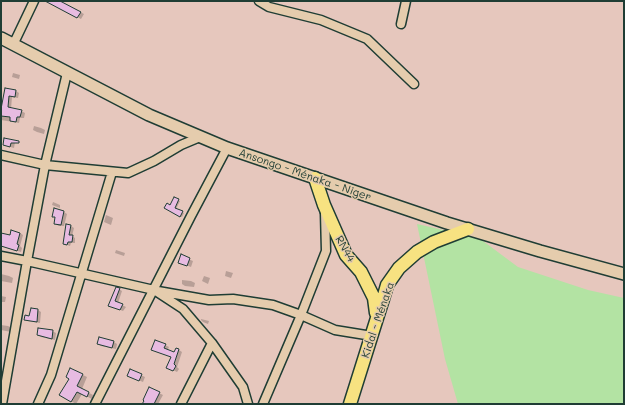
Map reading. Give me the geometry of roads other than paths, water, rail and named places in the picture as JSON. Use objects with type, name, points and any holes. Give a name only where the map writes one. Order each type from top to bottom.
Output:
[{"type":"main road","name":"Ansongo - Ménaka - Niger","points":[[1,38],[149,115],[226,148],[468,230],[624,274]]},
{"type":"main road","name":"RN44","points":[[315,178],[324,205],[346,255],[360,272],[374,298],[376,318]]},
{"type":"main road","name":"Kidal - Ménaka","points":[[350,404],[372,336],[376,318],[388,285],[399,268],[417,252],[434,242],[468,230]]},
{"type":"street","points":[[13,45],[34,1]]},
{"type":"street","points":[[259,1],[269,7],[321,20],[367,39],[414,84]]},
{"type":"street","points":[[401,24],[406,1]]},
{"type":"street","points":[[2,404],[45,165],[66,73]]},
{"type":"street","points":[[1,155],[45,165],[128,174],[154,162],[182,145],[200,137]]},
{"type":"street","points":[[95,404],[226,148]]},
{"type":"street","points":[[38,404],[51,375],[112,172]]},
{"type":"street","points":[[263,404],[301,315],[326,251],[324,205]]},
{"type":"street","points":[[1,256],[154,290],[210,300],[233,299],[273,305],[335,330],[372,336]]},
{"type":"street","points":[[154,290],[183,309],[212,343],[243,387],[248,404]]},
{"type":"street","points":[[181,404],[212,343]]}]
